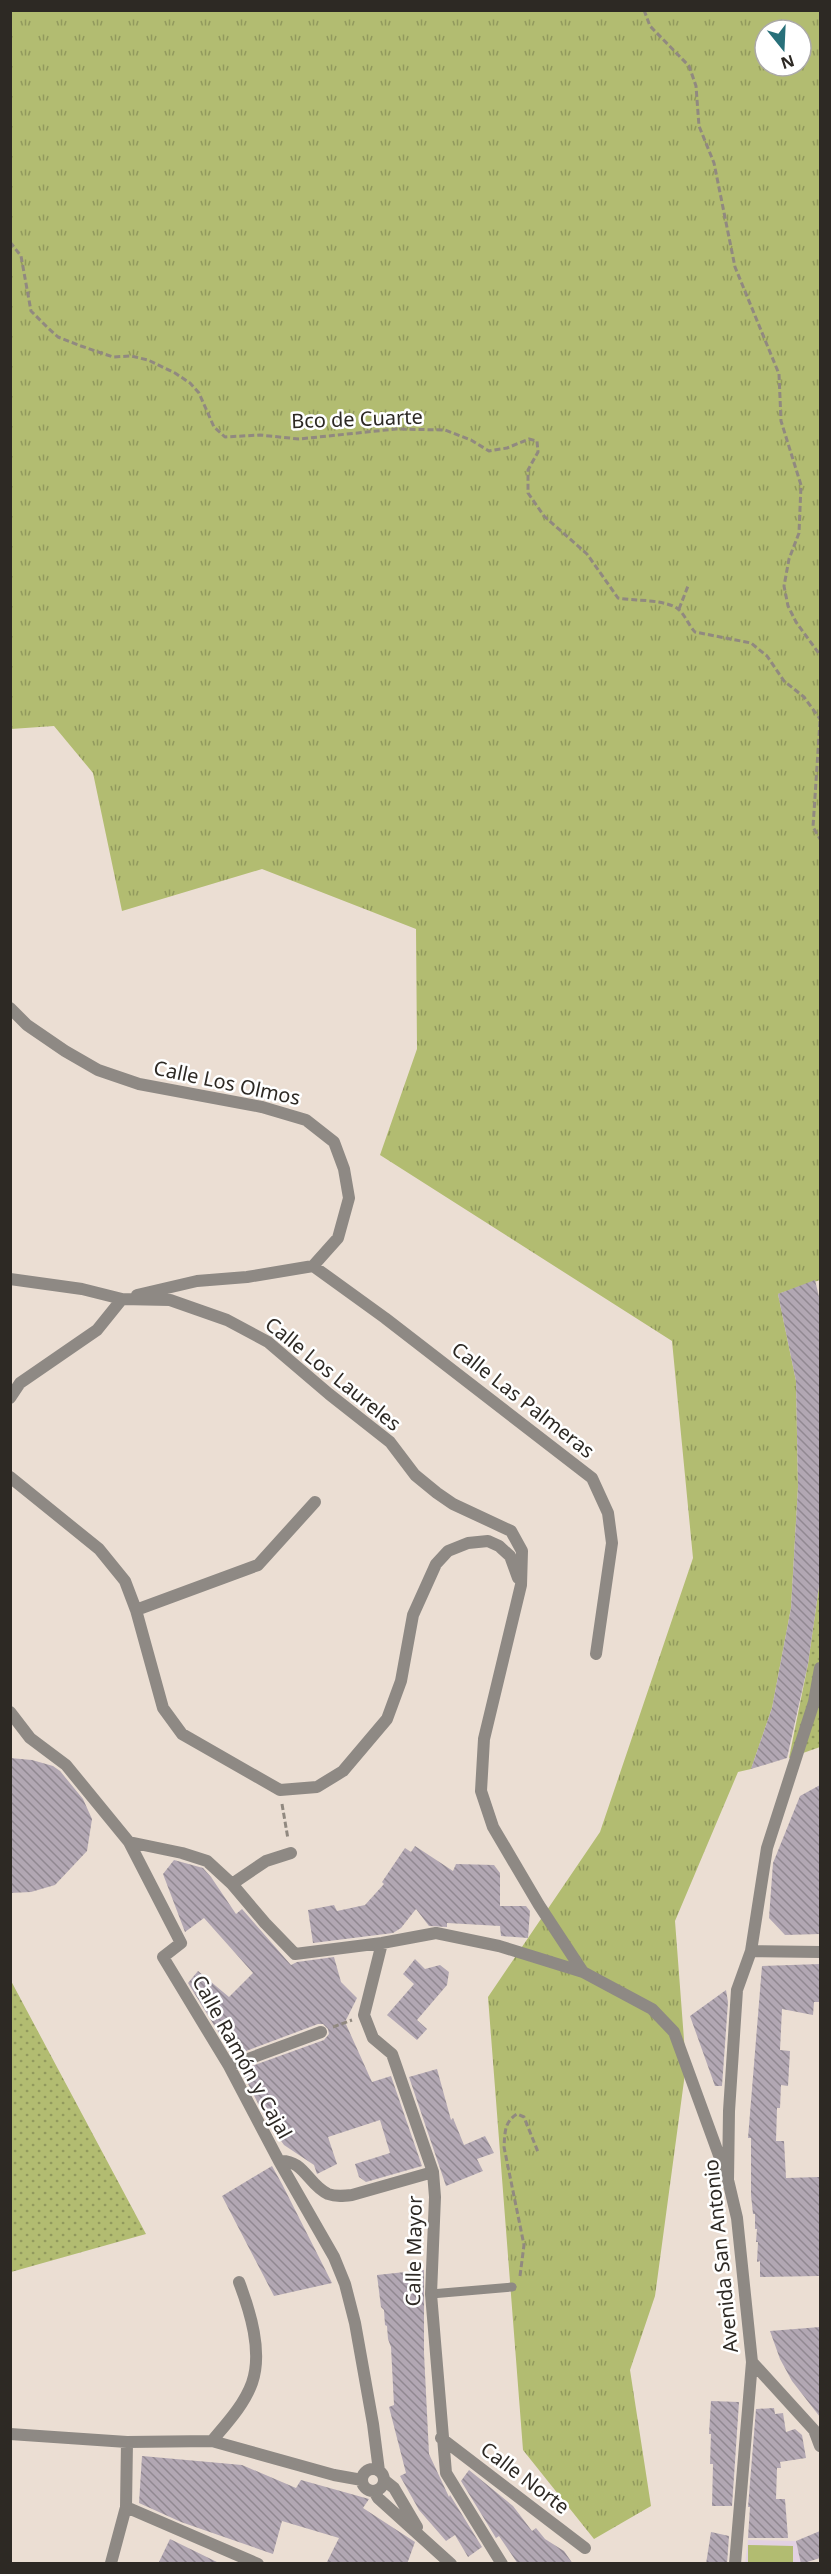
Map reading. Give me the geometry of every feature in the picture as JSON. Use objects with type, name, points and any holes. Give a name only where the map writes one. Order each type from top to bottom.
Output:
[{"type":"street","name":"Calle Los Olmos","points":[[10,1008],[27,1025],[55,1045],[98,1070],[139,1084],[262,1107],[306,1120],[334,1142],[344,1169],[349,1198],[338,1238],[313,1266]]},
{"type":"street","points":[[10,1279],[82,1289],[122,1299],[197,1281],[247,1277],[313,1266]]},
{"type":"street","name":"Calle Las Palmeras","points":[[313,1266],[385,1318],[592,1478],[608,1513],[612,1543],[596,1654]]},
{"type":"street","points":[[10,1398],[20,1383],[97,1330],[122,1299]]},
{"type":"street","name":"Calle Los Laureles","points":[[122,1299],[170,1300],[227,1320],[268,1342],[390,1442],[415,1475],[437,1493],[453,1504],[511,1531],[522,1551],[521,1585],[484,1739],[481,1791],[493,1827],[539,1905],[583,1972]]},
{"type":"street","points":[[10,1477],[99,1549],[125,1581],[136,1610],[163,1708],[182,1734],[280,1790],[317,1786],[343,1771],[387,1719],[401,1681],[413,1615],[436,1564],[448,1551],[468,1543],[488,1541],[499,1546],[510,1556],[521,1585]]},
{"type":"street","points":[[136,1610],[258,1565],[315,1503]]},
{"type":"street","name":"Avenida San Antonio","points":[[735,2564],[752,2362],[737,2218],[728,2180],[729,2111],[737,1990],[751,1951],[767,1848],[817,1708],[820,1668]]},
{"type":"street","name":"Calle Ramón y Cajal","points":[[10,1712],[30,1738],[66,1765],[102,1806],[129,1842],[181,1943],[163,1957],[228,2066],[334,2257],[345,2284],[382,2475]]},
{"type":"street","points":[[129,1842],[182,1853],[207,1861],[232,1884],[295,1954],[382,1943],[436,1933],[499,1946],[583,1972],[652,2008],[674,2032],[728,2180]]},
{"type":"street","points":[[232,1884],[266,1861],[291,1853]]},
{"type":"street","points":[[364,2015],[382,1943]]},
{"type":"street","points":[[751,1951],[820,1952]]},
{"type":"street","name":"Calle Mayor","points":[[364,2015],[373,2038],[392,2055],[433,2172],[435,2197],[431,2294],[441,2438],[446,2473],[502,2564]]},
{"type":"street","points":[[228,2066],[321,2031]]},
{"type":"street","points":[[279,2161],[286,2160],[302,2167],[327,2194],[339,2196],[352,2195],[433,2172]]},
{"type":"street","points":[[212,2441],[235,2414],[252,2382],[256,2347],[251,2313],[239,2282]]},
{"type":"street","points":[[752,2362],[817,2430],[820,2446]]},
{"type":"street","points":[[10,2434],[127,2442],[212,2441],[334,2475],[362,2480]]},
{"type":"street","name":"Calle Norte","points":[[441,2438],[585,2548]]},
{"type":"street","points":[[111,2563],[126,2507],[127,2442]]},
{"type":"street","points":[[422,2536],[394,2488],[382,2475],[368,2471],[362,2480],[364,2487],[374,2491],[378,2498],[451,2564]]},
{"type":"street","points":[[374,2491],[382,2487],[382,2475]]},
{"type":"street","points":[[126,2507],[258,2564]]},
{"type":"street","points":[[430,2564],[438,2552]]},
{"type":"lane","points":[[431,2294],[512,2287]]},
{"type":"path","points":[[645,10],[650,26],[689,66],[696,86],[699,126],[714,163],[735,267],[779,374],[782,421],[801,485],[799,534],[789,559],[784,586],[788,606],[796,622],[820,655]]},
{"type":"path","name":"Bco de Cuarte","points":[[10,242],[21,256],[31,311],[58,337],[113,357],[132,356],[148,360],[175,373],[190,383],[199,393],[214,427],[225,437],[260,435],[299,439],[396,429],[445,430],[471,440],[489,451],[507,448],[528,439],[537,441],[538,452],[528,470],[528,494],[544,516],[587,554],[618,598],[637,602],[659,602],[679,609]]},
{"type":"path","points":[[688,586],[679,609],[694,632],[751,643],[767,656],[784,681],[804,697],[820,720],[813,827],[820,839]]},
{"type":"path","points":[[814,794],[820,789]]},
{"type":"path","points":[[280,1790],[291,1853]]},
{"type":"path","points":[[321,2031],[364,2015]]},
{"type":"path","points":[[512,2287],[519,2281],[524,2245],[504,2147],[505,2131],[509,2119],[517,2114],[524,2117],[538,2152]]},
{"type":"shaded area","points":[[748,2540],[796,2541],[801,2563],[745,2564]]},
{"type":"green space","points":[[11,11],[820,11],[820,1280],[778,1294],[796,1381],[798,1487],[791,1608],[772,1708],[751,1769],[738,1772],[675,1921],[686,2066],[655,2296],[630,2370],[651,2506],[594,2539],[523,2450],[488,1997],[600,1832],[693,1558],[672,1341],[380,1155],[417,1049],[416,929],[262,869],[122,911],[93,773],[54,726],[11,729]]},
{"type":"green space","points":[[820,1579],[820,1747],[789,1758],[808,1664]]},
{"type":"green space","points":[[10,1979],[146,2234],[11,2272],[10,2272]]},
{"type":"green space","points":[[748,2545],[793,2546],[793,2563],[748,2563]]},
{"type":"building","points":[[815,1280],[820,1301],[820,1579],[808,1664],[787,1758],[751,1769],[772,1708],[791,1608],[798,1487],[796,1381],[778,1294]]},
{"type":"building","points":[[10,1758],[32,1760],[53,1766],[60,1771],[83,1799],[92,1819],[87,1851],[55,1885],[31,1892],[10,1893]]},
{"type":"building","points":[[820,1785],[820,1934],[785,1935],[769,1918],[773,1863],[800,1796]]},
{"type":"building","points":[[415,1846],[453,1871],[456,1864],[494,1865],[500,1873],[500,1906],[526,1906],[530,1911],[528,1938],[501,1936],[500,1926],[447,1923],[447,1927],[429,1926],[416,1909],[401,1928],[393,1933],[313,1943],[308,1910],[334,1905],[337,1911],[365,1905],[384,1884],[382,1882],[405,1848],[411,1852]]},
{"type":"building","points":[[174,1860],[203,1868],[236,1914],[242,1909],[291,1965],[297,1962],[334,1957],[341,1982],[357,1998],[345,2022],[372,2082],[391,2076],[422,2166],[366,2182],[359,2177],[355,2164],[390,2153],[380,2120],[328,2137],[337,2164],[317,2174],[314,2165],[284,2145],[267,2121],[241,2070],[324,2040],[329,2034],[328,2029],[323,2024],[318,2024],[233,2056],[188,1983],[198,1971],[229,1997],[253,1973],[204,1918],[185,1932],[163,1874]]},
{"type":"building","points":[[415,1959],[425,1969],[440,1965],[449,1972],[447,1985],[417,2020],[427,2029],[417,2040],[387,2015],[414,1984],[403,1974]]},
{"type":"building","points":[[820,1964],[820,2002],[814,2002],[813,2015],[782,2009],[780,2050],[790,2051],[788,2086],[781,2085],[780,2108],[777,2108],[776,2141],[784,2141],[786,2178],[820,2177],[819,2276],[760,2277],[760,2261],[757,2262],[757,2229],[755,2229],[751,2195],[751,2138],[748,2138],[762,1966]]},
{"type":"building","points":[[726,1990],[728,2002],[722,2086],[715,2086],[690,2016]]},
{"type":"building","points":[[437,2069],[451,2120],[453,2118],[464,2145],[485,2136],[494,2153],[477,2159],[483,2171],[446,2186],[409,2077]]},
{"type":"building","points":[[272,2166],[332,2283],[274,2296],[222,2196]]},
{"type":"building","points":[[424,2270],[424,2353],[429,2454],[449,2497],[450,2495],[482,2547],[468,2557],[455,2535],[446,2541],[419,2510],[400,2476],[406,2473],[389,2407],[394,2405],[391,2347],[385,2325],[384,2310],[381,2307],[377,2275]]},
{"type":"building","points":[[820,2327],[820,2417],[792,2381],[780,2359],[770,2331]]},
{"type":"building","points":[[711,2401],[739,2402],[732,2506],[712,2506],[713,2464],[710,2464],[711,2434],[709,2434]]},
{"type":"building","points":[[774,2408],[775,2414],[783,2413],[786,2432],[795,2429],[802,2435],[806,2458],[780,2462],[781,2468],[777,2468],[776,2499],[785,2499],[788,2538],[748,2538],[750,2507],[748,2507],[756,2409]]},
{"type":"building","points":[[142,2456],[242,2465],[296,2488],[301,2480],[369,2499],[363,2508],[415,2542],[407,2564],[326,2564],[339,2538],[282,2521],[273,2554],[181,2522],[139,2503]]},
{"type":"building","points":[[469,2470],[513,2506],[532,2531],[536,2528],[545,2539],[564,2551],[573,2564],[518,2564],[499,2536],[496,2538],[461,2481]]},
{"type":"building","points":[[820,2531],[820,2558],[801,2564],[796,2541]]},
{"type":"building","points":[[711,2532],[729,2536],[727,2564],[706,2564]]},
{"type":"building","points":[[170,2539],[221,2564],[158,2564]]}]
